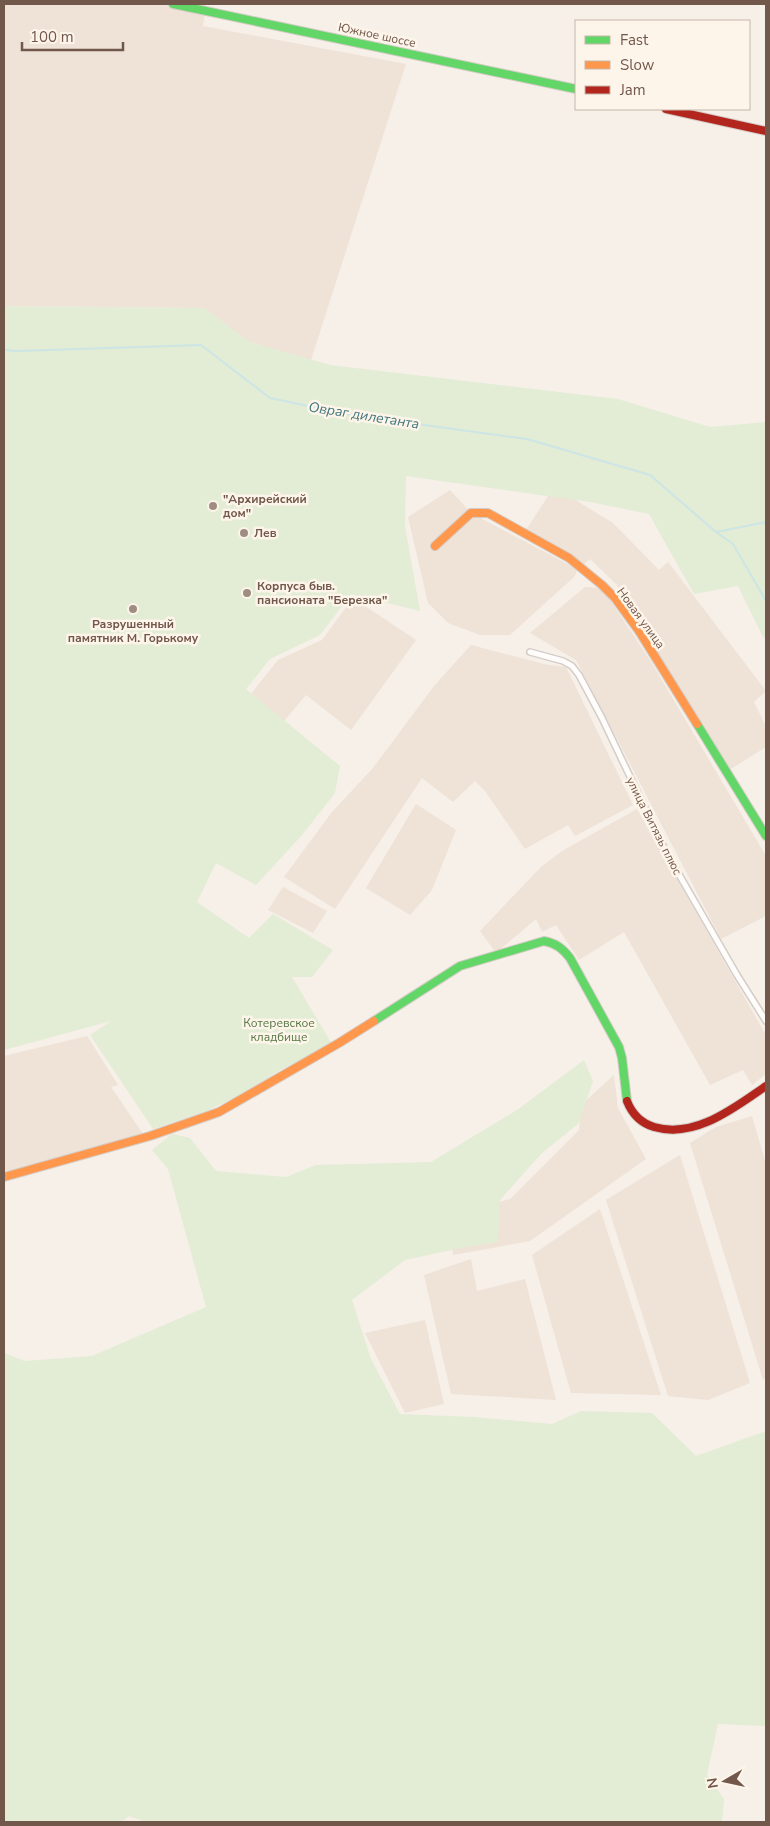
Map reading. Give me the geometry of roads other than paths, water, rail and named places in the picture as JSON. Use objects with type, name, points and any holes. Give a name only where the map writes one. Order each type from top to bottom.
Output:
[{"type":"street","name":"Южное шоссе","points":[[173,4],[575,89]]},
{"type":"street","points":[[671,110],[766,131]]},
{"type":"street","name":"Новая улица","points":[[435,546],[471,514],[488,512],[568,558],[602,585],[615,598],[639,631],[766,836]]},
{"type":"street","name":"улица Витязь плюс","points":[[530,652],[563,661],[572,666],[579,675],[602,718],[666,852],[737,975],[766,1021]]},
{"type":"street","points":[[4,1176],[150,1136],[219,1112],[339,1043],[460,966],[544,941],[559,945],[576,967],[620,1050],[626,1100],[640,1121],[668,1130],[684,1130],[713,1118],[766,1086]]},
{"type":"waterway","name":"Овраг дилетанта","points":[[4,350],[201,345],[270,398],[351,415],[527,439],[650,475],[716,532],[733,544],[766,601]]},
{"type":"waterway","points":[[716,532],[766,522]]},
{"type":"place","name":"\"Архирейский дом\"","points":[[213,506]]},
{"type":"place","name":"Лев","points":[[244,533]]},
{"type":"place","name":"Корпуса быв. пансионата \"Березка\"","points":[[247,593]]},
{"type":"place","name":"Разрушенный памятник М. Горькому","points":[[133,609]]},
{"type":"park label","name":"Котеревское кладбище","points":[[279,1030]]}]
